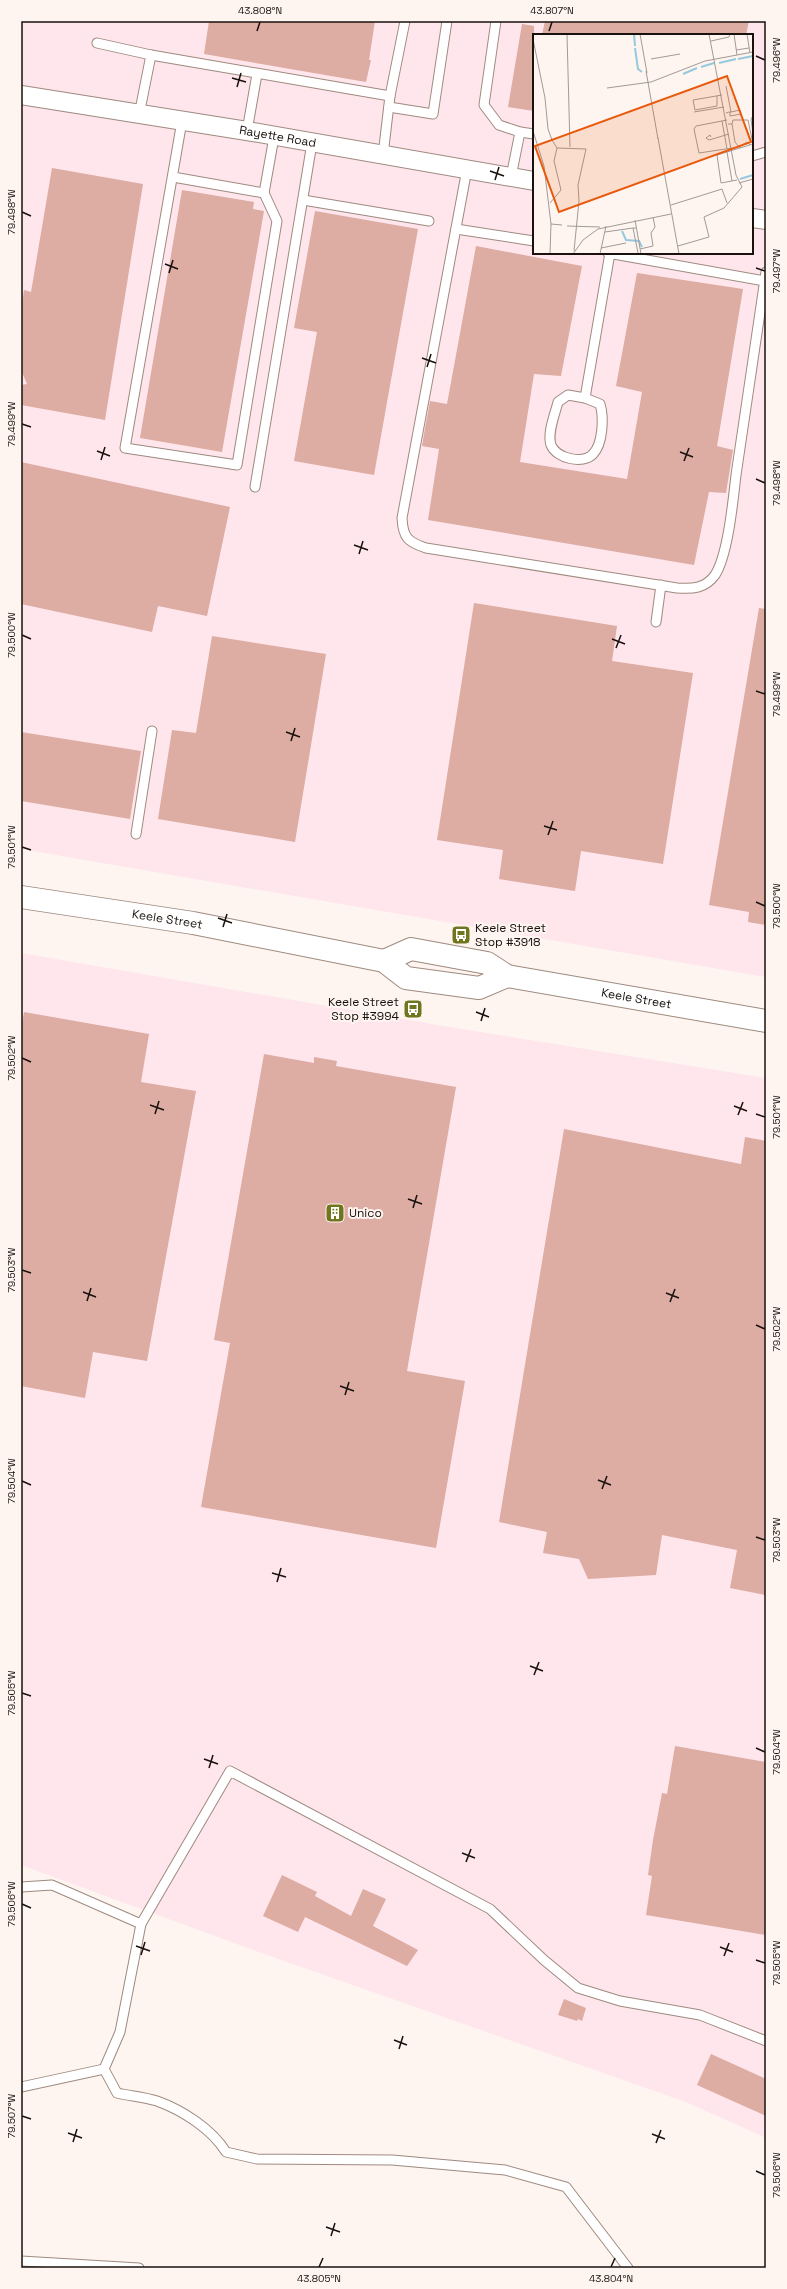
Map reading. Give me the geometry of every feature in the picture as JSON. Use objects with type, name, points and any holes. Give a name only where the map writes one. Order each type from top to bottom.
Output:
[{"type":"main road","name":"Keele Street","points":[[21,897],[193,923],[384,961],[406,978],[479,988],[507,976]]},
{"type":"main road","name":"Keele Street","points":[[384,961],[411,950],[487,963],[507,976],[766,1021]]},
{"type":"street","name":"Rayette Road","points":[[21,95],[533,181]]},
{"type":"street","points":[[753,218],[766,220]]},
{"type":"lane","points":[[383,155],[390,96],[404,21]]},
{"type":"lane","points":[[389,107],[433,114],[447,21]]},
{"type":"lane","points":[[496,21],[484,105],[499,125],[520,132],[533,134]]},
{"type":"lane","points":[[97,44],[257,74],[390,96]]},
{"type":"lane","points":[[139,115],[151,55]]},
{"type":"lane","points":[[248,132],[257,74]]},
{"type":"lane","points":[[182,122],[125,448],[237,466],[277,221],[264,192],[274,137]]},
{"type":"lane","points":[[512,177],[520,132]]},
{"type":"lane","points":[[255,487],[312,143]]},
{"type":"lane","points":[[753,156],[766,152]]},
{"type":"lane","points":[[467,169],[402,518],[402,530],[407,538],[414,544],[426,548],[693,589],[705,586],[715,575],[723,555],[733,499],[765,276],[617,254]]},
{"type":"lane","points":[[173,177],[264,192]]},
{"type":"lane","points":[[303,200],[429,221]]},
{"type":"lane","points":[[456,229],[533,241]]},
{"type":"lane","points":[[585,398],[610,254]]},
{"type":"lane","points":[[568,396],[585,398],[600,404],[602,412],[597,447],[593,454],[584,459],[566,457],[555,452],[550,438],[558,402],[568,396]]},
{"type":"lane","points":[[656,622],[661,585]]},
{"type":"lane","points":[[136,834],[152,731]]},
{"type":"lane","points":[[104,2069],[120,2032],[141,1924],[230,1771],[490,1909],[544,1960],[578,1988],[620,2001],[700,2015],[766,2041]]},
{"type":"lane","points":[[21,1887],[52,1885],[141,1924]]},
{"type":"lane","points":[[21,2087],[104,2069]]},
{"type":"lane","points":[[104,2069],[117,2093],[157,2101],[204,2126],[226,2152],[257,2159],[392,2160],[505,2170],[566,2187],[628,2268]]},
{"type":"lane","points":[[21,2261],[139,2268]]},
{"type":"shaded area","points":[[21,21],[766,21],[766,977],[21,849]]},
{"type":"shaded area","points":[[21,953],[449,1027],[766,1078],[766,2138],[686,2102],[270,1956],[21,1865]]},
{"type":"building","points":[[209,21],[375,21],[369,60],[371,60],[366,82],[204,54]]},
{"type":"building","points":[[545,21],[749,21],[746,34],[542,34]]},
{"type":"building","points":[[522,24],[534,26],[533,111],[508,107]]},
{"type":"building","points":[[52,168],[143,184],[105,420],[21,405],[21,385],[27,384],[21,370],[21,310],[24,290],[31,292]]},
{"type":"building","points":[[182,190],[254,202],[253,209],[264,211],[222,452],[140,438]]},
{"type":"building","points":[[315,211],[418,229],[374,475],[294,461],[317,332],[294,328]]},
{"type":"building","points":[[476,246],[582,266],[561,376],[534,374],[520,462],[627,479],[642,392],[616,386],[637,273],[743,289],[717,446],[733,450],[726,493],[709,492],[694,565],[428,520],[439,449],[422,446],[424,434],[430,401],[447,404]]},
{"type":"building","points":[[21,462],[230,507],[207,616],[158,606],[152,632],[21,604]]},
{"type":"building","points":[[474,603],[617,626],[612,661],[693,673],[663,864],[581,851],[575,891],[499,879],[503,850],[437,840]]},
{"type":"building","points":[[759,608],[766,609],[766,925],[748,922],[749,912],[709,905]]},
{"type":"building","points":[[212,636],[326,654],[295,842],[158,819],[172,730],[196,733]]},
{"type":"building","points":[[21,732],[141,751],[130,819],[21,801]]},
{"type":"building","points":[[24,1012],[149,1034],[141,1082],[196,1091],[147,1361],[93,1352],[85,1398],[21,1386],[21,1030]]},
{"type":"building","name":"Unico","points":[[264,1054],[314,1063],[314,1057],[337,1061],[336,1066],[456,1087],[407,1371],[465,1381],[436,1548],[201,1507],[230,1343],[214,1340]]},
{"type":"building","points":[[564,1129],[741,1164],[745,1137],[766,1141],[765,1595],[730,1588],[737,1550],[662,1535],[656,1575],[588,1579],[579,1559],[543,1553],[547,1532],[499,1522]]},
{"type":"building","points":[[675,1746],[766,1762],[766,1935],[646,1915],[652,1876],[648,1875],[653,1840],[662,1793],[667,1794]]},
{"type":"building","points":[[282,1875],[317,1892],[315,1896],[351,1916],[363,1889],[386,1899],[373,1926],[418,1950],[407,1966],[305,1917],[298,1932],[263,1916]]},
{"type":"building","points":[[564,1999],[586,2008],[582,2021],[578,2019],[577,2021],[558,2015]]},
{"type":"building","points":[[711,2054],[766,2079],[766,2116],[697,2085]]},
{"type":"place","name":"Keele Street Stop #3918","points":[[461,935]]},
{"type":"place","name":"Keele Street Stop #3994","points":[[413,1009]]},
{"type":"place","name":"Unico","points":[[335,1213]]}]
